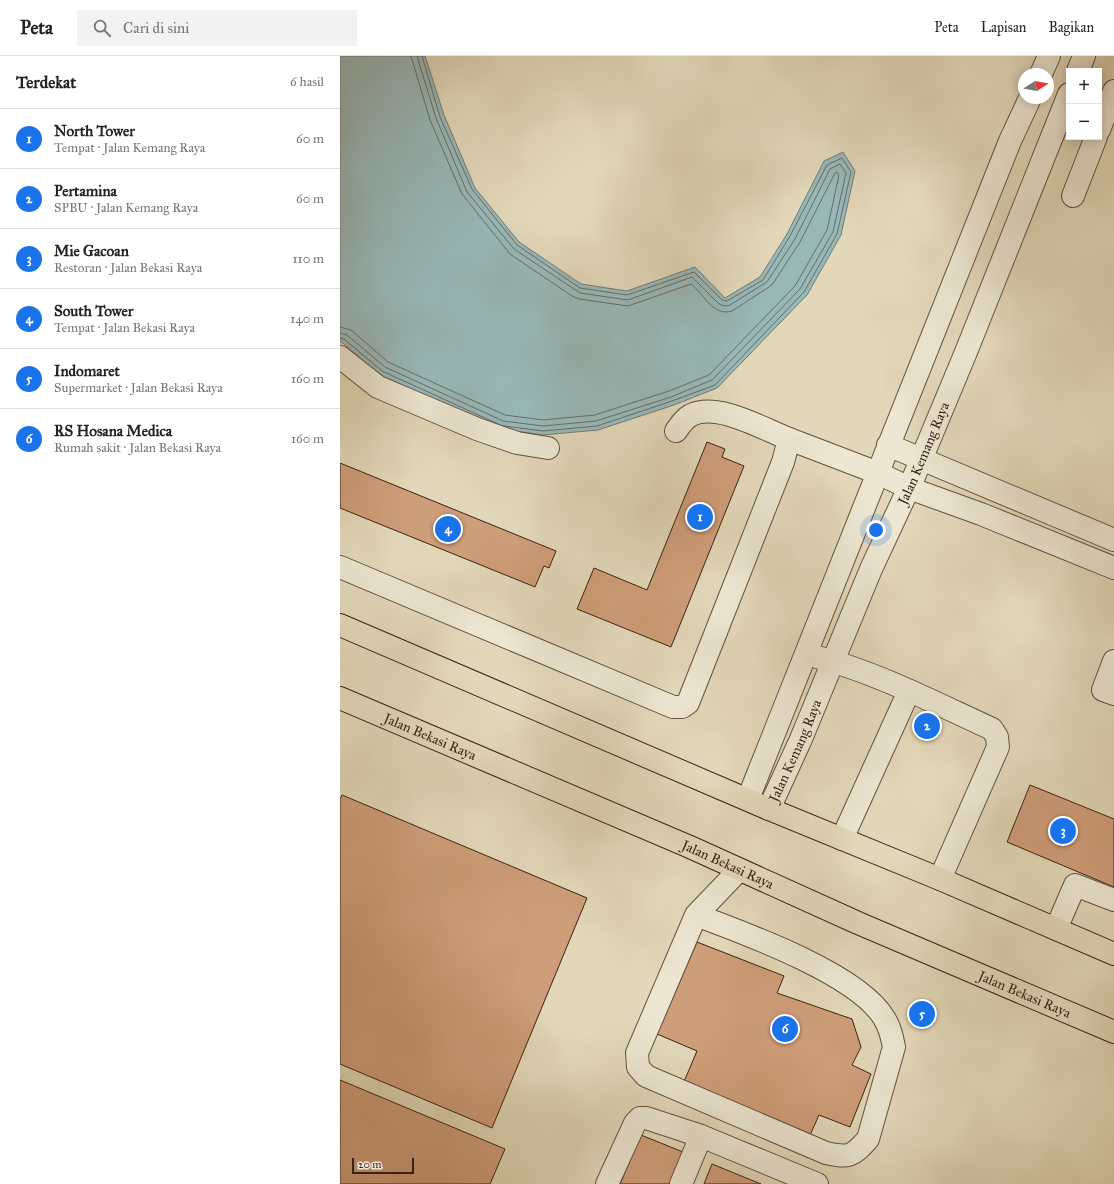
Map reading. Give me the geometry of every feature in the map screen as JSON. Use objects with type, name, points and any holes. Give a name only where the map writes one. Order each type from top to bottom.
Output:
[{"type":"main road","points":[[340,625],[769,809],[940,879],[1114,954]]},
{"type":"main road","name":"Jalan Bekasi Raya","points":[[340,698],[656,832],[740,870],[1114,1032]]},
{"type":"street","points":[[1044,68],[1050,56]]},
{"type":"street","points":[[1079,68],[1084,56]]},
{"type":"street","points":[[1102,122],[1114,91]]},
{"type":"street","name":"Jalan Kemang Raya","points":[[769,809],[801,739],[871,569],[909,488],[966,352],[1066,102]]},
{"type":"street","name":"Jalan Kemang Raya","points":[[748,799],[888,445],[971,244],[1010,141],[1027,104]]},
{"type":"street","points":[[1074,196],[1095,140]]},
{"type":"street","points":[[340,357],[378,387],[476,429],[517,444],[548,448]]},
{"type":"street","points":[[676,431],[690,416],[709,411],[728,414],[878,473],[909,488],[981,514],[1114,568]]},
{"type":"street","points":[[340,567],[673,707],[682,707],[688,703],[783,462],[789,439]]},
{"type":"street","points":[[888,445],[1114,540]]},
{"type":"street","points":[[1042,540],[1052,513]]},
{"type":"street","points":[[805,654],[832,661],[909,691],[992,729],[998,742],[998,748],[940,879]]},
{"type":"street","points":[[1114,661],[1103,690],[1114,694]]},
{"type":"street","points":[[842,839],[909,691]]},
{"type":"street","points":[[696,915],[746,934],[826,971],[864,997],[884,1017],[891,1033],[894,1047],[868,1139],[857,1151],[844,1157],[826,1152],[646,1076],[638,1067],[637,1053],[696,915],[740,870]]},
{"type":"street","points":[[1056,929],[1076,885],[1114,900]]},
{"type":"street","points":[[607,1184],[635,1123],[640,1118],[646,1118],[701,1136],[817,1184]]},
{"type":"street","points":[[681,1184],[701,1136]]},
{"type":"water","points":[[340,56],[425,56],[444,115],[475,188],[519,242],[581,284],[627,291],[695,267],[725,298],[760,277],[787,234],[824,161],[843,152],[855,171],[841,235],[807,295],[717,388],[674,405],[598,430],[543,435],[501,429],[380,375],[340,341]]},
{"type":"building","points":[[707,442],[725,449],[722,457],[744,466],[671,647],[577,609],[594,568],[647,590]]},
{"type":"building","points":[[340,463],[556,551],[549,568],[544,566],[535,587],[340,508]]},
{"type":"building","points":[[1030,785],[1114,819],[1114,887],[1007,842]]},
{"type":"building","points":[[342,795],[587,898],[492,1128],[340,1064],[340,799]]},
{"type":"building","points":[[697,942],[784,976],[777,993],[852,1019],[861,1047],[852,1065],[871,1074],[850,1127],[819,1115],[810,1135],[683,1084],[697,1051],[657,1034]]},
{"type":"building","points":[[340,1080],[505,1149],[490,1184],[340,1184]]},
{"type":"building","points":[[641,1135],[683,1152],[669,1184],[620,1184]]},
{"type":"building","points":[[712,1164],[761,1184],[704,1184]]},
{"type":"place","name":"North Tower","points":[[700,517]]},
{"type":"place","name":"South Tower","points":[[448,529]]},
{"type":"place","name":"Pertamina","points":[[927,726]]},
{"type":"place","name":"Mie Gacoan","points":[[1063,831]]},
{"type":"place","name":"Indomaret","points":[[922,1014]]},
{"type":"place","name":"RS Hosana Medica","points":[[785,1029]]}]
